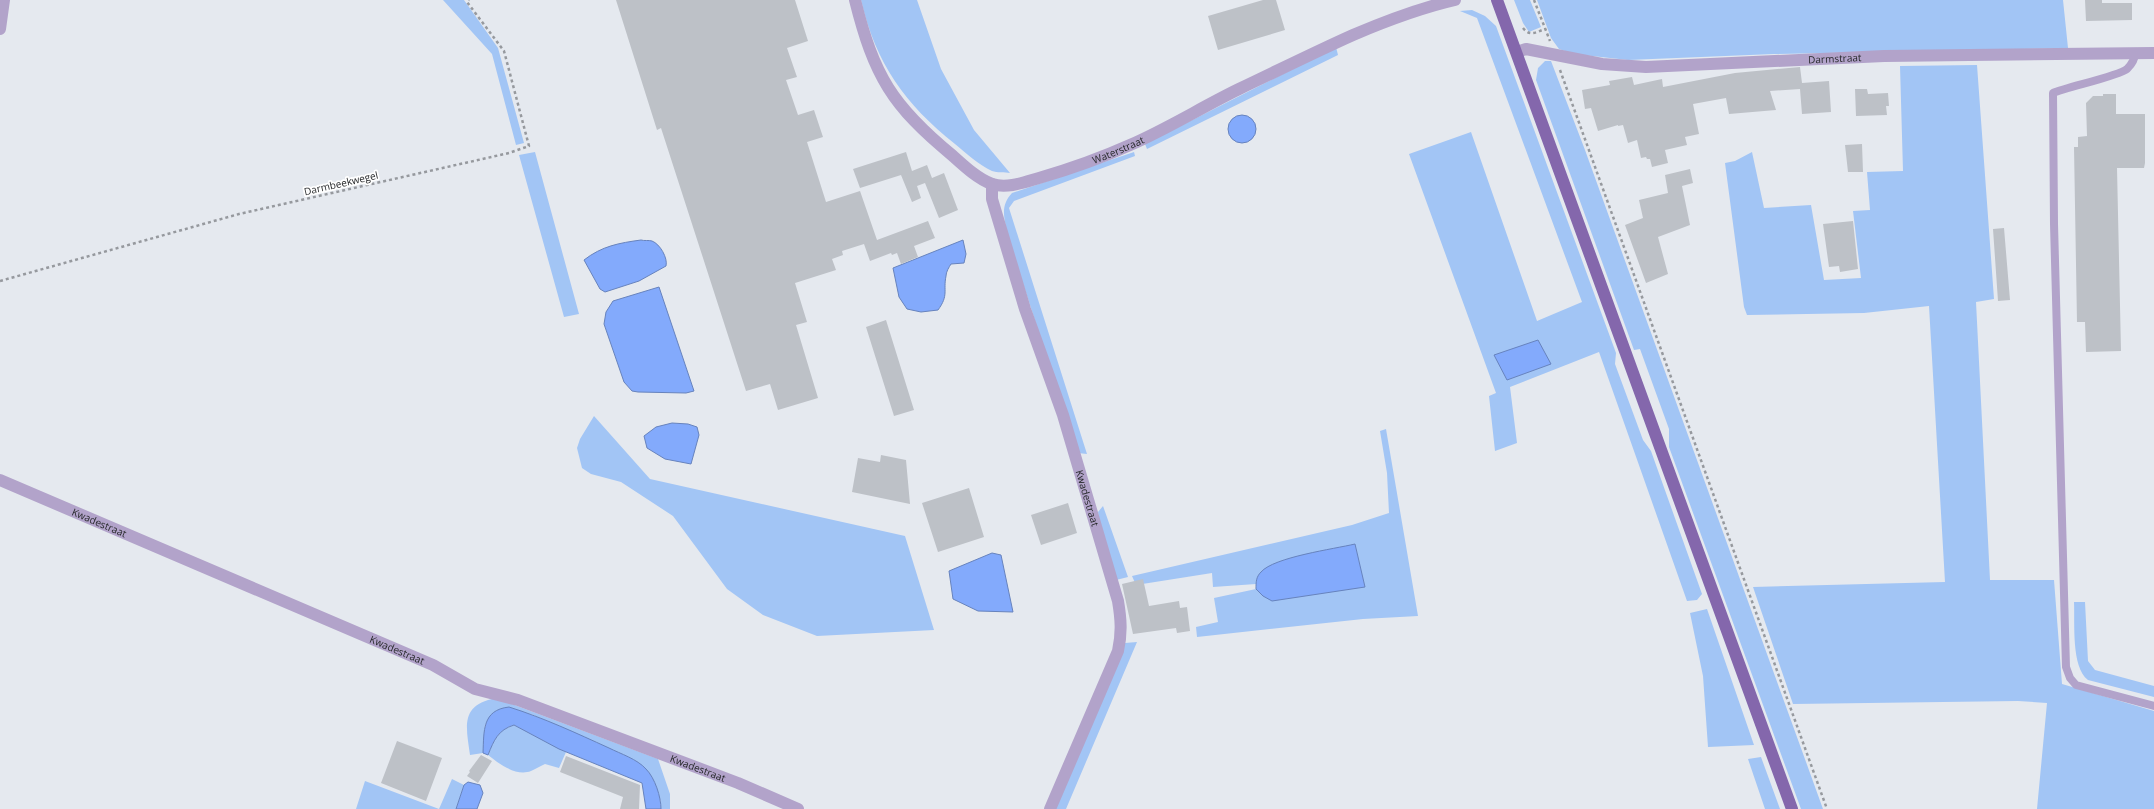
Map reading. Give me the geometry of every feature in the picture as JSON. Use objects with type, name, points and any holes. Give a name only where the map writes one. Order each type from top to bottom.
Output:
[{"type":"main road","points":[[1498,0],[1792,809]]},
{"type":"street","points":[[0,29],[4,0]]},
{"type":"street","name":"Waterstraat","points":[[855,0],[864,37],[873,60],[895,100],[908,117],[970,171],[992,184],[1003,185],[1019,184],[1053,174],[1130,145],[1238,90],[1354,35],[1428,6],[1455,0]]},
{"type":"street","name":"Darmstraat","points":[[1517,52],[1526,49],[1602,64],[1646,67],[1884,56],[2154,53]]},
{"type":"street","name":"Kwadestraat","points":[[992,184],[992,199],[996,213],[1025,309],[1062,416],[1118,601],[1121,621],[1121,635],[1118,650],[1050,809]]},
{"type":"street","name":"Kwadestraat","points":[[0,480],[433,665],[475,689],[518,700],[738,783],[798,809]]},
{"type":"lane","points":[[2135,53],[2135,58],[2126,70],[2067,87],[2053,93],[2058,381],[2066,667],[2070,678],[2076,685],[2154,706]]},
{"type":"path","name":"Darmbeekwegel","points":[[0,281],[239,214],[501,155],[529,146],[504,50],[467,2],[469,0]]},
{"type":"path","points":[[1534,0],[1555,54],[1827,809]]},
{"type":"path","points":[[1519,23],[1528,33],[1532,34],[1545,29]]},
{"type":"shaded area","points":[[443,0],[464,0],[498,48],[524,143],[516,145],[492,54]]},
{"type":"shaded area","points":[[861,0],[917,0],[941,69],[974,130],[1010,173],[992,171],[977,162],[937,129],[907,98],[884,63],[875,44],[867,23]]},
{"type":"shaded area","points":[[1514,0],[1530,0],[1541,27],[1529,32],[1523,23]]},
{"type":"shaded area","points":[[1537,0],[2063,0],[2068,48],[1774,54],[1628,60],[1574,54],[1559,49],[1551,38]]},
{"type":"shaded area","points":[[1472,10],[1485,16],[1496,26],[1616,353],[1615,364],[1643,440],[1651,451],[1702,594],[1697,600],[1687,601],[1599,352],[1510,387],[1517,443],[1495,451],[1489,396],[1496,393],[1409,154],[1471,132],[1537,321],[1582,302],[1477,18],[1460,11]]},
{"type":"shaded area","points":[[1336,47],[1338,55],[1147,149],[1145,144]]},
{"type":"shaded area","points":[[1545,61],[1551,61],[1585,150],[1823,809],[1801,809],[1669,447],[1669,429],[1640,349],[1634,350],[1536,80],[1538,68]]},
{"type":"shaded area","points":[[1977,65],[1994,299],[1976,302],[1990,580],[2054,580],[2062,684],[2154,711],[2154,809],[2037,809],[2047,703],[2018,701],[1793,704],[1753,587],[1945,582],[1929,306],[1864,313],[1747,315],[1744,307],[1725,163],[1735,161],[1752,152],[1764,208],[1811,205],[1824,280],[1861,278],[1853,211],[1870,210],[1867,172],[1903,171],[1900,66]]},
{"type":"shaded area","points":[[1242,115],[1252,119],[1256,129],[1252,139],[1242,143],[1232,139],[1228,129],[1232,119]]},
{"type":"shaded area","points":[[535,152],[579,314],[564,317],[519,155]]},
{"type":"shaded area","points":[[1134,152],[1135,156],[1014,201],[1009,208],[1087,454],[1078,453],[1008,237],[1004,208],[1005,203],[1012,193]]},
{"type":"shaded area","points":[[641,240],[652,241],[658,245],[665,255],[666,266],[639,281],[605,292],[600,289],[584,260],[604,248],[625,242]]},
{"type":"shaded area","points":[[963,240],[966,254],[964,263],[951,264],[946,274],[945,297],[938,310],[921,312],[907,309],[899,297],[893,268]]},
{"type":"shaded area","points":[[659,287],[694,391],[686,393],[632,391],[624,382],[604,324],[606,312],[613,301]]},
{"type":"shaded area","points":[[1538,340],[1551,364],[1507,380],[1494,355]]},
{"type":"shaded area","points":[[594,416],[650,479],[905,536],[934,630],[817,636],[763,615],[727,589],[673,516],[621,482],[591,474],[582,468],[577,448],[580,439]]},
{"type":"shaded area","points":[[672,423],[688,424],[697,427],[699,435],[691,464],[665,459],[647,448],[644,436],[656,427]]},
{"type":"shaded area","points":[[1386,429],[1418,616],[1363,619],[1197,637],[1196,627],[1218,622],[1214,598],[1256,589],[1263,596],[1256,580],[1256,584],[1213,587],[1212,573],[1136,585],[1132,576],[1352,525],[1389,513],[1387,473],[1380,431]]},
{"type":"shaded area","points":[[1103,506],[1128,577],[1116,580],[1099,519],[1098,512]]},
{"type":"shaded area","points":[[1355,544],[1365,587],[1272,601],[1263,596],[1256,589],[1259,574],[1278,562],[1305,554]]},
{"type":"shaded area","points":[[992,553],[1001,555],[1013,612],[978,611],[953,599],[949,571]]},
{"type":"shaded area","points":[[2074,602],[2085,602],[2088,661],[2095,670],[2154,686],[2154,697],[2088,680],[2083,674],[2076,655]]},
{"type":"shaded area","points":[[1707,609],[1754,745],[1708,747],[1703,676],[1690,613]]},
{"type":"shaded area","points":[[1137,642],[1066,809],[1054,809],[1125,643]]},
{"type":"shaded area","points":[[496,698],[658,759],[670,794],[670,809],[661,809],[661,801],[636,761],[531,714],[485,724],[483,753],[470,755],[467,726],[471,711],[484,701]]},
{"type":"shaded area","points":[[509,707],[560,726],[638,762],[649,773],[655,782],[659,793],[661,809],[646,809],[642,783],[559,749],[514,725],[504,730],[497,736],[488,755],[483,753],[486,723],[489,717],[500,709]]},
{"type":"shaded area","points":[[514,725],[566,752],[559,768],[545,764],[531,771],[513,771],[488,755],[497,736],[504,730]]},
{"type":"shaded area","points":[[1761,757],[1780,809],[1765,809],[1748,759]]},
{"type":"shaded area","points":[[452,779],[464,785],[456,809],[439,809]]},
{"type":"shaded area","points":[[365,781],[439,809],[356,809]]},
{"type":"shaded area","points":[[468,782],[480,785],[483,793],[477,809],[456,809],[464,785]]},
{"type":"building","points":[[616,0],[795,0],[808,41],[787,48],[797,77],[786,80],[798,115],[814,110],[823,137],[807,142],[826,202],[860,191],[877,240],[928,221],[935,238],[914,246],[918,257],[901,264],[897,253],[892,255],[891,253],[870,261],[864,244],[842,251],[843,255],[832,259],[836,270],[795,283],[807,322],[796,325],[818,398],[778,410],[770,384],[746,391],[661,128],[657,130]]},
{"type":"building","points":[[1263,0],[1276,0],[1285,30],[1218,50],[1208,16]]},
{"type":"building","points":[[2085,0],[2102,0],[2102,3],[2132,3],[2132,20],[2086,21]]},
{"type":"building","points":[[1800,67],[1802,83],[1829,81],[1831,112],[1802,114],[1800,89],[1770,91],[1776,110],[1729,114],[1726,98],[1693,104],[1699,134],[1685,137],[1687,145],[1665,150],[1668,163],[1652,167],[1650,159],[1647,159],[1646,157],[1641,158],[1637,140],[1628,143],[1623,125],[1598,131],[1591,108],[1585,109],[1582,90],[1610,85],[1609,81],[1632,77],[1634,85],[1662,79],[1663,87],[1735,73]]},
{"type":"building","points":[[1855,89],[1867,89],[1868,94],[1888,93],[1889,106],[1886,106],[1887,115],[1856,116]]},
{"type":"building","points":[[2103,94],[2116,94],[2116,114],[2145,114],[2145,163],[2144,168],[2117,168],[2121,351],[2086,352],[2085,322],[2077,322],[2074,147],[2078,147],[2078,137],[2087,136],[2086,103],[2093,96],[2103,96]]},
{"type":"building","points":[[1862,144],[1863,172],[1848,172],[1845,145]]},
{"type":"building","points":[[906,152],[912,171],[927,165],[932,178],[944,173],[958,210],[939,218],[925,183],[917,186],[921,198],[912,202],[901,175],[860,188],[853,169]]},
{"type":"building","points":[[1690,169],[1693,183],[1682,186],[1690,225],[1658,237],[1668,274],[1646,283],[1625,225],[1643,218],[1639,200],[1668,193],[1665,175]]},
{"type":"building","points":[[1853,221],[1858,269],[1840,272],[1839,266],[1829,267],[1823,224]]},
{"type":"building","points":[[2004,228],[2010,300],[1998,301],[1993,229]]},
{"type":"building","points":[[886,320],[914,410],[894,416],[866,327]]},
{"type":"building","points":[[881,455],[906,460],[910,504],[852,492],[858,458],[880,462]]},
{"type":"building","points":[[969,488],[984,537],[938,552],[922,503]]},
{"type":"building","points":[[1068,503],[1077,533],[1041,545],[1031,515]]},
{"type":"building","points":[[1143,579],[1149,606],[1179,601],[1180,608],[1187,607],[1190,631],[1177,633],[1176,628],[1133,634],[1122,584]]},
{"type":"building","points":[[397,741],[442,758],[426,801],[381,783]]},
{"type":"building","points":[[481,755],[492,761],[478,783],[467,776]]},
{"type":"building","points":[[566,756],[640,785],[639,809],[620,809],[623,797],[560,772]]}]
